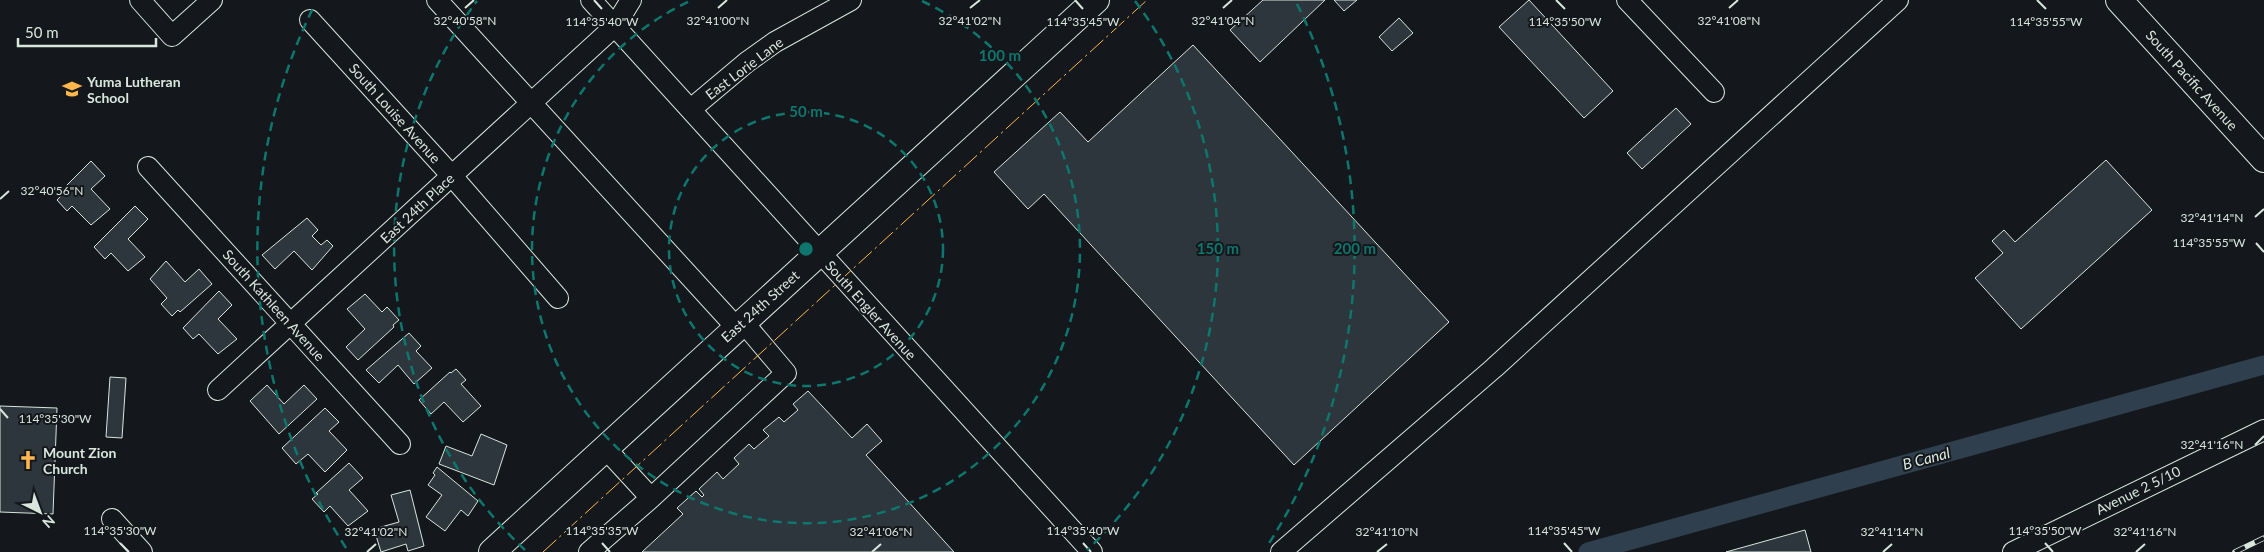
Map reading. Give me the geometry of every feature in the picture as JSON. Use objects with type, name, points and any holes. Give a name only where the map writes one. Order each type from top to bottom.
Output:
[{"type":"main road","name":"East 24th Street","points":[[497,551],[739,324],[1096,0]]},
{"type":"main road","name":"South Pacific Avenue","points":[[2120,0],[2264,159]]},
{"type":"street","points":[[140,0],[172,36],[212,0]]},
{"type":"street","points":[[437,0],[786,373],[651,498],[589,552]]},
{"type":"street","name":"South Engler Avenue","points":[[591,0],[1092,552]]},
{"type":"street","name":"East 24th Place","points":[[218,390],[615,26],[631,0]]},
{"type":"street","name":"East Lorie Lane","points":[[691,109],[747,62],[775,42],[851,0]]},
{"type":"street","points":[[1627,0],[1714,92]]},
{"type":"street","points":[[1281,552],[1494,368],[1898,0]]},
{"type":"street","name":"South Louise Avenue","points":[[310,20],[452,176],[558,298]]},
{"type":"street","name":"South Kathleen Avenue","points":[[148,167],[400,444]]},
{"type":"street","name":"Avenue 2 5/10","points":[[2013,552],[2264,430]]},
{"type":"street","points":[[605,448],[651,498]]},
{"type":"street","points":[[112,519],[142,552]]},
{"type":"building","points":[[1263,0],[1325,0],[1260,62],[1230,30]]},
{"type":"building","points":[[1334,0],[1357,0],[1344,11]]},
{"type":"building","points":[[1529,0],[1613,91],[1584,118],[1499,27]]},
{"type":"building","points":[[1399,18],[1413,33],[1392,51],[1379,37]]},
{"type":"building","points":[[1193,45],[1449,322],[1294,465],[1044,194],[1028,209],[994,172],[1060,112],[1088,142]]},
{"type":"building","points":[[1676,108],[1691,124],[1642,169],[1627,153]]},
{"type":"building","points":[[2106,160],[2152,210],[2021,329],[1975,278],[2003,253],[1992,241],[2004,230],[2015,242]]},
{"type":"building","points":[[91,161],[105,176],[91,189],[110,209],[91,225],[72,206],[67,211],[57,200],[63,194],[61,191]]},
{"type":"building","points":[[135,206],[148,219],[128,239],[145,257],[128,271],[111,253],[105,259],[94,247]]},
{"type":"building","points":[[307,218],[318,230],[312,236],[321,245],[327,240],[333,246],[312,270],[294,251],[275,269],[262,255]]},
{"type":"building","points":[[166,261],[185,282],[199,269],[212,284],[180,312],[178,310],[172,316],[161,304],[167,298],[150,279]]},
{"type":"building","points":[[219,291],[232,305],[218,319],[237,339],[218,354],[199,334],[193,339],[183,328]]},
{"type":"building","points":[[365,294],[382,312],[387,307],[399,320],[393,325],[394,327],[358,360],[346,347],[365,329],[347,309]]},
{"type":"building","points":[[409,333],[421,346],[416,351],[432,368],[414,384],[398,365],[379,383],[366,370]]},
{"type":"building","points":[[456,369],[466,380],[461,384],[481,406],[463,422],[444,402],[431,414],[419,400],[450,372]]},
{"type":"building","points":[[110,377],[126,378],[122,438],[106,437]]},
{"type":"building","points":[[267,385],[284,404],[304,385],[317,399],[279,434],[250,401]]},
{"type":"building","points":[[808,391],[852,438],[867,424],[882,441],[866,455],[954,552],[642,552],[683,514],[677,508],[696,491],[702,497],[704,495],[699,489],[717,472],[723,479],[739,464],[734,458],[749,444],[754,449],[769,436],[763,430],[779,417],[784,422],[798,410],[793,404]]},
{"type":"building","name":"Mount Zion Church","points":[[0,406],[57,408],[53,514],[0,512]]},
{"type":"building","points":[[325,408],[339,422],[329,431],[347,450],[325,472],[308,454],[296,464],[282,448]]},
{"type":"building","points":[[481,434],[507,445],[494,485],[439,464],[446,446],[472,456]]},
{"type":"building","points":[[349,463],[363,478],[349,490],[368,511],[348,526],[330,506],[324,512],[312,499],[318,494],[316,493]]},
{"type":"building","points":[[437,467],[478,501],[468,516],[461,510],[445,531],[426,517],[442,495],[428,485],[435,475],[433,473]]},
{"type":"building","points":[[410,490],[424,546],[408,551],[406,544],[381,552],[374,529],[399,522],[391,495]]},
{"type":"building","points":[[1805,530],[1811,552],[1726,552]]},
{"type":"waterway","name":"B Canal","points":[[1588,552],[2264,365]]},
{"type":"railway","points":[[2235,552],[2264,538]]},
{"type":"power","points":[[543,552],[1147,0]]},
{"type":"place","name":"Yuma Lutheran School","points":[[72,89]]},
{"type":"place","name":"Mount Zion Church","points":[[28,460]]}]
